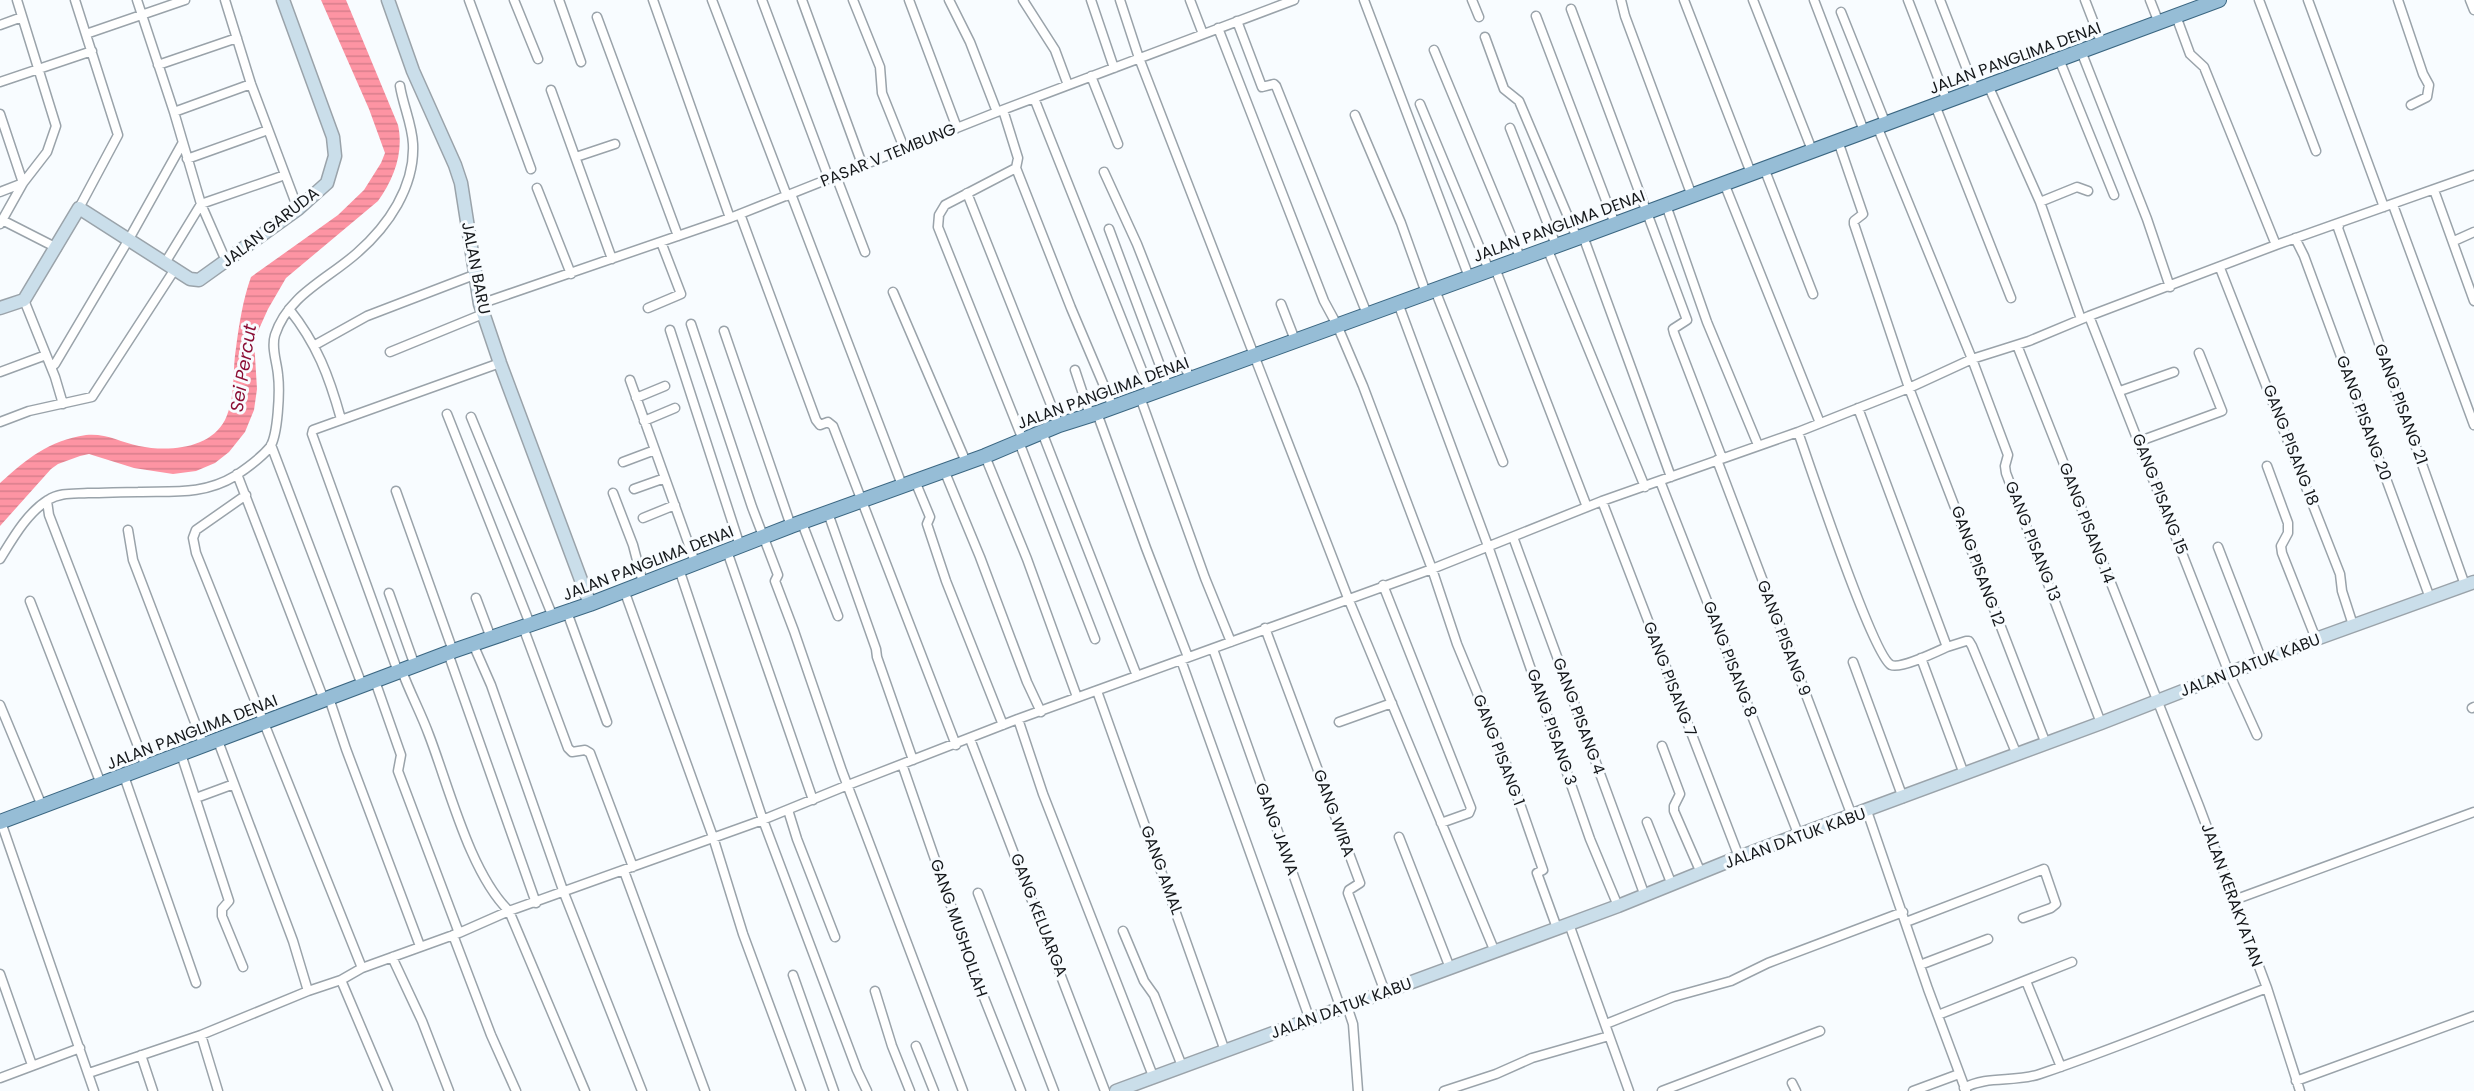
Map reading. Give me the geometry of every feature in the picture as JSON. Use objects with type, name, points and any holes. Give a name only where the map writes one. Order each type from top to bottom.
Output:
[{"type":"main road","name":"JALAN PANGLIMA DENAI","points":[[0,822],[451,652],[590,604],[796,524],[985,456],[1059,424],[1094,414],[1580,237],[2219,0]]},
{"type":"street","points":[[17,0],[56,126],[47,152],[23,183],[1,222],[57,248]]},
{"type":"street","points":[[0,308],[24,300],[57,248],[118,135],[75,0]]},
{"type":"street","points":[[137,0],[201,204],[226,261]]},
{"type":"street","points":[[86,34],[185,0]]},
{"type":"street","points":[[225,0],[251,84],[298,209]]},
{"type":"street","name":"JALAN GARUDA","points":[[79,208],[190,279],[199,280],[298,209],[327,183],[334,163],[335,149],[320,98],[283,0]]},
{"type":"street","name":"JALAN BARU","points":[[388,0],[414,71],[455,165],[461,183],[481,309],[590,604]]},
{"type":"street","points":[[469,0],[531,169]]},
{"type":"street","points":[[514,0],[538,59]]},
{"type":"street","points":[[559,0],[581,62]]},
{"type":"street","points":[[653,0],[730,218]]},
{"type":"street","points":[[712,0],[789,195],[908,483],[930,517],[927,524],[946,580],[1003,725]]},
{"type":"street","points":[[762,0],[865,252]]},
{"type":"street","points":[[802,0],[862,164]]},
{"type":"street","points":[[853,0],[880,67],[883,99],[904,148]]},
{"type":"street","points":[[909,0],[957,128]]},
{"type":"street","points":[[949,0],[1000,111],[1018,158],[1016,168],[1113,407]]},
{"type":"street","points":[[1023,0],[1028,12],[1055,50],[1068,85]]},
{"type":"street","points":[[1091,0],[1114,68]]},
{"type":"street","points":[[1120,0],[1139,58],[1348,597],[1495,952]]},
{"type":"street","points":[[1190,0],[1203,34]]},
{"type":"street","points":[[1364,0],[1469,277]]},
{"type":"street","points":[[1472,0],[1479,17]]},
{"type":"street","points":[[1621,0],[1692,196]]},
{"type":"street","points":[[1684,0],[1750,173]]},
{"type":"street","points":[[1753,0],[1812,150]]},
{"type":"street","points":[[1814,0],[1875,126]]},
{"type":"street","points":[[1908,0],[1941,103],[2011,298]]},
{"type":"street","name":"GANG PISANG 15","points":[[1940,0],[2040,202],[2085,318],[2120,391],[2229,673],[2257,735]]},
{"type":"street","points":[[2085,0],[2102,44]]},
{"type":"street","points":[[2150,0],[2159,23]]},
{"type":"street","points":[[2259,0],[2316,151]]},
{"type":"street","points":[[2308,0],[2474,425]]},
{"type":"street","points":[[2398,0],[2423,74],[2430,85],[2427,97],[2411,105]]},
{"type":"street","points":[[2470,0],[2474,10]]},
{"type":"street","name":"PASAR V TEMBUNG","points":[[390,352],[481,309],[612,259],[730,218],[862,164],[1290,1]]},
{"type":"street","points":[[1571,9],[1648,211]]},
{"type":"street","points":[[1841,12],[1875,126]]},
{"type":"street","points":[[1536,16],[1615,224]]},
{"type":"street","points":[[2176,16],[2190,54],[2204,67],[2276,245]]},
{"type":"street","points":[[0,24],[22,17]]},
{"type":"street","points":[[597,17],[678,236]]},
{"type":"street","points":[[1237,21],[1262,87],[1274,84],[1276,86],[1367,314]]},
{"type":"street","points":[[1218,28],[1324,301],[1337,325],[1367,397],[1432,568]]},
{"type":"street","points":[[1485,37],[1504,89],[1519,101],[1580,237],[1671,477]]},
{"type":"street","points":[[158,65],[237,38]]},
{"type":"street","points":[[1434,50],[1520,257]]},
{"type":"street","points":[[0,82],[92,51]]},
{"type":"street","points":[[2081,51],[2147,219],[2170,287]]},
{"type":"street","points":[[2059,59],[2114,195]]},
{"type":"street","points":[[1091,76],[1118,144]]},
{"type":"street","points":[[174,112],[251,84]]},
{"type":"street","points":[[400,86],[413,145],[410,171],[399,204],[384,226],[357,254],[299,297],[288,309],[274,336],[279,405],[271,445],[368,683],[401,755],[398,771],[491,1035],[516,1091]]},
{"type":"street","points":[[551,90],[612,259]]},
{"type":"street","points":[[1034,98],[1146,395],[1205,578],[1231,642]]},
{"type":"street","points":[[1420,104],[1492,269],[1587,507]]},
{"type":"street","points":[[0,114],[23,183]]},
{"type":"street","points":[[1355,115],[1503,462]]},
{"type":"street","name":"GANG PISANG 13","points":[[1875,126],[1972,359],[2008,455],[2006,473],[2101,723]]},
{"type":"street","points":[[1510,128],[1552,247],[1645,487]]},
{"type":"street","points":[[186,159],[268,130]]},
{"type":"street","name":"GANG PISANG 12","points":[[1838,141],[1863,214],[1854,221],[1854,224],[1909,388],[2046,744]]},
{"type":"street","points":[[51,367],[55,364],[129,240],[182,144]]},
{"type":"street","points":[[576,157],[615,144]]},
{"type":"street","points":[[1016,168],[945,205],[939,215],[938,227],[1095,639]]},
{"type":"street","points":[[1764,168],[1813,294]]},
{"type":"street","points":[[1104,172],[1137,244],[1191,379]]},
{"type":"street","points":[[0,422],[17,415],[89,400],[94,396],[170,266],[201,204],[285,175]]},
{"type":"street","points":[[89,1073],[201,1035],[308,991],[341,980],[362,968],[456,934],[509,911],[763,820],[1018,719],[1432,568],[1602,501],[1798,432],[1909,388],[1972,359],[2017,345],[2295,238],[2474,175]]},
{"type":"street","points":[[0,192],[23,183]]},
{"type":"street","points":[[1724,183],[1820,423]]},
{"type":"street","points":[[2040,202],[2076,187],[2088,191]]},
{"type":"street","points":[[537,188],[571,274]]},
{"type":"street","points":[[2434,190],[2474,300]]},
{"type":"street","points":[[967,193],[1059,424]]},
{"type":"street","points":[[1666,205],[1707,322],[1758,445]]},
{"type":"street","name":"GANG PISANG 9","points":[[1648,211],[1687,320],[1673,329],[1852,816]]},
{"type":"street","points":[[740,214],[816,420],[820,424],[828,422],[833,426],[956,745]]},
{"type":"street","name":"GANG PISANG 21","points":[[2340,223],[2338,228],[2470,583]]},
{"type":"street","points":[[1108,229],[1168,387]]},
{"type":"street","points":[[2454,241],[2474,232]]},
{"type":"street","name":"GANG PISANG 20","points":[[2295,238],[2308,267],[2430,598]]},
{"type":"street","points":[[648,308],[681,294],[661,242]]},
{"type":"street","name":"GANG PISANG 18","points":[[2220,268],[2340,574],[2342,591],[2353,625]]},
{"type":"street","points":[[315,345],[367,316],[474,275]]},
{"type":"street","points":[[893,292],[966,462]]},
{"type":"street","points":[[24,300],[63,404]]},
{"type":"street","name":"GANG PISANG 3","points":[[1398,303],[1488,546],[1590,839],[1618,906]]},
{"type":"street","points":[[1281,304],[1295,340]]},
{"type":"street","points":[[288,309],[315,345],[327,373],[340,419]]},
{"type":"street","points":[[692,324],[763,537],[778,575],[774,581],[963,1091]]},
{"type":"street","points":[[670,330],[734,548],[813,800]]},
{"type":"street","points":[[724,331],[796,524],[838,616]]},
{"type":"street","name":"GANG PISANG 14","points":[[2017,345],[2157,701]]},
{"type":"street","points":[[2140,441],[2222,411],[2199,352]]},
{"type":"street","points":[[0,372],[46,355]]},
{"type":"street","points":[[500,363],[313,430],[329,483],[405,670],[468,842],[491,890],[509,911],[585,1091]]},
{"type":"street","points":[[1075,370],[1146,548],[1310,1020]]},
{"type":"street","points":[[2120,391],[2174,372]]},
{"type":"street","points":[[630,380],[695,562]]},
{"type":"street","points":[[636,398],[665,386]]},
{"type":"street","points":[[644,421],[675,408]]},
{"type":"street","points":[[1858,408],[1947,647]]},
{"type":"street","points":[[447,414],[526,626],[568,748],[572,752],[585,750],[590,753],[633,867]]},
{"type":"street","points":[[471,417],[553,617]]},
{"type":"street","points":[[1042,432],[1137,676]]},
{"type":"street","points":[[1798,432],[1866,621],[1884,658],[1890,664],[1900,666],[1947,647],[1969,641],[2017,755]]},
{"type":"street","points":[[0,559],[28,518],[47,501],[63,494],[191,491],[219,484],[237,474],[271,445]]},
{"type":"street","points":[[623,462],[654,450]]},
{"type":"street","points":[[985,456],[1027,559],[1077,697]]},
{"type":"street","points":[[2267,465],[2288,523],[2288,533],[2281,546],[2282,553],[2316,639]]},
{"type":"street","points":[[944,470],[980,556],[1027,682],[1041,712]]},
{"type":"street","points":[[237,474],[346,749],[420,946]]},
{"type":"street","points":[[634,489],[665,477]]},
{"type":"street","name":"GANG PISANG 8","points":[[1660,481],[1799,836]]},
{"type":"street","points":[[396,491],[536,903]]},
{"type":"street","points":[[613,493],[633,545],[643,583]]},
{"type":"street","points":[[246,495],[196,530],[194,538],[196,553],[362,968]]},
{"type":"street","points":[[47,501],[49,515],[146,767]]},
{"type":"street","name":"GANG PISANG 7","points":[[1602,501],[1739,857]]},
{"type":"street","points":[[643,518],[675,505]]},
{"type":"street","points":[[828,513],[913,760]]},
{"type":"street","points":[[128,530],[133,560],[204,746]]},
{"type":"street","name":"GANG PISANG 4","points":[[1512,537],[1645,896]]},
{"type":"street","points":[[2218,547],[2262,661]]},
{"type":"street","name":"GANG PISANG 1","points":[[1432,568],[1457,644],[1504,758],[1543,870],[1537,873],[1563,926]]},
{"type":"street","points":[[679,569],[763,820],[857,1070],[867,1091]]},
{"type":"street","name":"JALAN DATUK KABU","points":[[1116,1091],[1645,896],[1739,857],[1904,798],[2316,639],[2470,583]]},
{"type":"street","points":[[1383,585],[1471,808],[1469,813],[1441,823]]},
{"type":"street","points":[[624,590],[713,837],[743,934],[801,1091]]},
{"type":"street","points":[[389,593],[405,670]]},
{"type":"street","points":[[476,598],[491,638]]},
{"type":"street","points":[[30,601],[101,784]]},
{"type":"street","points":[[567,612],[608,722]]},
{"type":"street","name":"GANG WIRA","points":[[1265,628],[1360,883],[1348,893],[1385,992]]},
{"type":"street","points":[[473,644],[491,685],[564,893],[642,1091]]},
{"type":"street","name":"GANG JAWA","points":[[1214,649],[1345,1008],[1352,1021],[1358,1091]]},
{"type":"street","points":[[1920,658],[1964,774]]},
{"type":"street","points":[[1852,662],[1904,798]]},
{"type":"street","name":"GANG AMAL","points":[[1097,691],[1225,1051]]},
{"type":"street","name":"JALAN KERAKYATAN","points":[[2157,701],[2267,988],[2300,1091]]},
{"type":"street","points":[[1339,722],[1392,703]]},
{"type":"street","points":[[0,705],[42,806]]},
{"type":"street","points":[[1018,719],[1043,794],[1154,1076]]},
{"type":"street","name":"GANG KELUARGA","points":[[970,739],[1106,1091]]},
{"type":"street","points":[[218,741],[293,941],[308,991]]},
{"type":"street","points":[[1662,746],[1680,794],[1674,811],[1701,873]]},
{"type":"street","points":[[181,754],[229,901],[222,909],[222,916],[243,967]]},
{"type":"street","name":"GANG MUSHOLLAH","points":[[902,764],[975,975],[1021,1091]]},
{"type":"street","points":[[124,776],[196,983]]},
{"type":"street","points":[[196,798],[234,784]]},
{"type":"street","points":[[788,810],[797,839],[836,937]]},
{"type":"street","points":[[1867,811],[1965,1089],[1983,1080],[2023,1079],[2084,1060],[2267,988]]},
{"type":"street","points":[[2234,900],[2474,812]]},
{"type":"street","points":[[0,822],[94,1091]]},
{"type":"street","points":[[1647,822],[1672,885]]},
{"type":"street","points":[[1399,837],[1450,968]]},
{"type":"street","points":[[1906,922],[2044,869],[2056,904],[2023,918]]},
{"type":"street","points":[[624,871],[705,1091]]},
{"type":"street","points":[[978,892],[1054,1091]]},
{"type":"street","points":[[1606,1024],[1673,997],[1731,981],[1789,955],[1903,912]]},
{"type":"street","points":[[1563,926],[1606,1024],[1629,1091]]},
{"type":"street","points":[[1123,931],[1144,981],[1154,995],[1182,1066]]},
{"type":"street","points":[[1920,965],[1988,939]]},
{"type":"street","points":[[392,957],[422,1021],[449,1091]]},
{"type":"street","points":[[1938,1014],[2072,962]]},
{"type":"street","points":[[0,974],[32,1065]]},
{"type":"street","points":[[793,975],[834,1091]]},
{"type":"street","points":[[341,980],[388,1091]]},
{"type":"street","points":[[2026,981],[2061,1067]]},
{"type":"street","points":[[875,991],[909,1091]]},
{"type":"street","points":[[2296,1080],[2474,1016]]},
{"type":"street","points":[[1662,1091],[1820,1030]]},
{"type":"street","points":[[201,1035],[218,1091]]},
{"type":"street","points":[[1444,1091],[1496,1074],[1532,1058],[1609,1036]]},
{"type":"street","points":[[916,1046],[934,1091]]},
{"type":"street","points":[[0,1078],[80,1048]]},
{"type":"street","points":[[141,1055],[153,1091]]},
{"type":"street","points":[[1913,1091],[1959,1074]]},
{"type":"water","name":"Sei Percut","points":[[321,0],[346,0],[398,125],[399,155],[389,184],[378,201],[286,278],[268,309],[254,340],[257,389],[254,410],[245,432],[229,452],[215,463],[196,471],[173,474],[134,468],[89,454],[58,464],[0,526],[0,483],[29,458],[49,446],[73,438],[93,435],[150,448],[175,448],[199,443],[218,430],[225,420],[232,394],[240,321],[251,277],[338,215],[364,190],[385,153],[369,109]]}]
